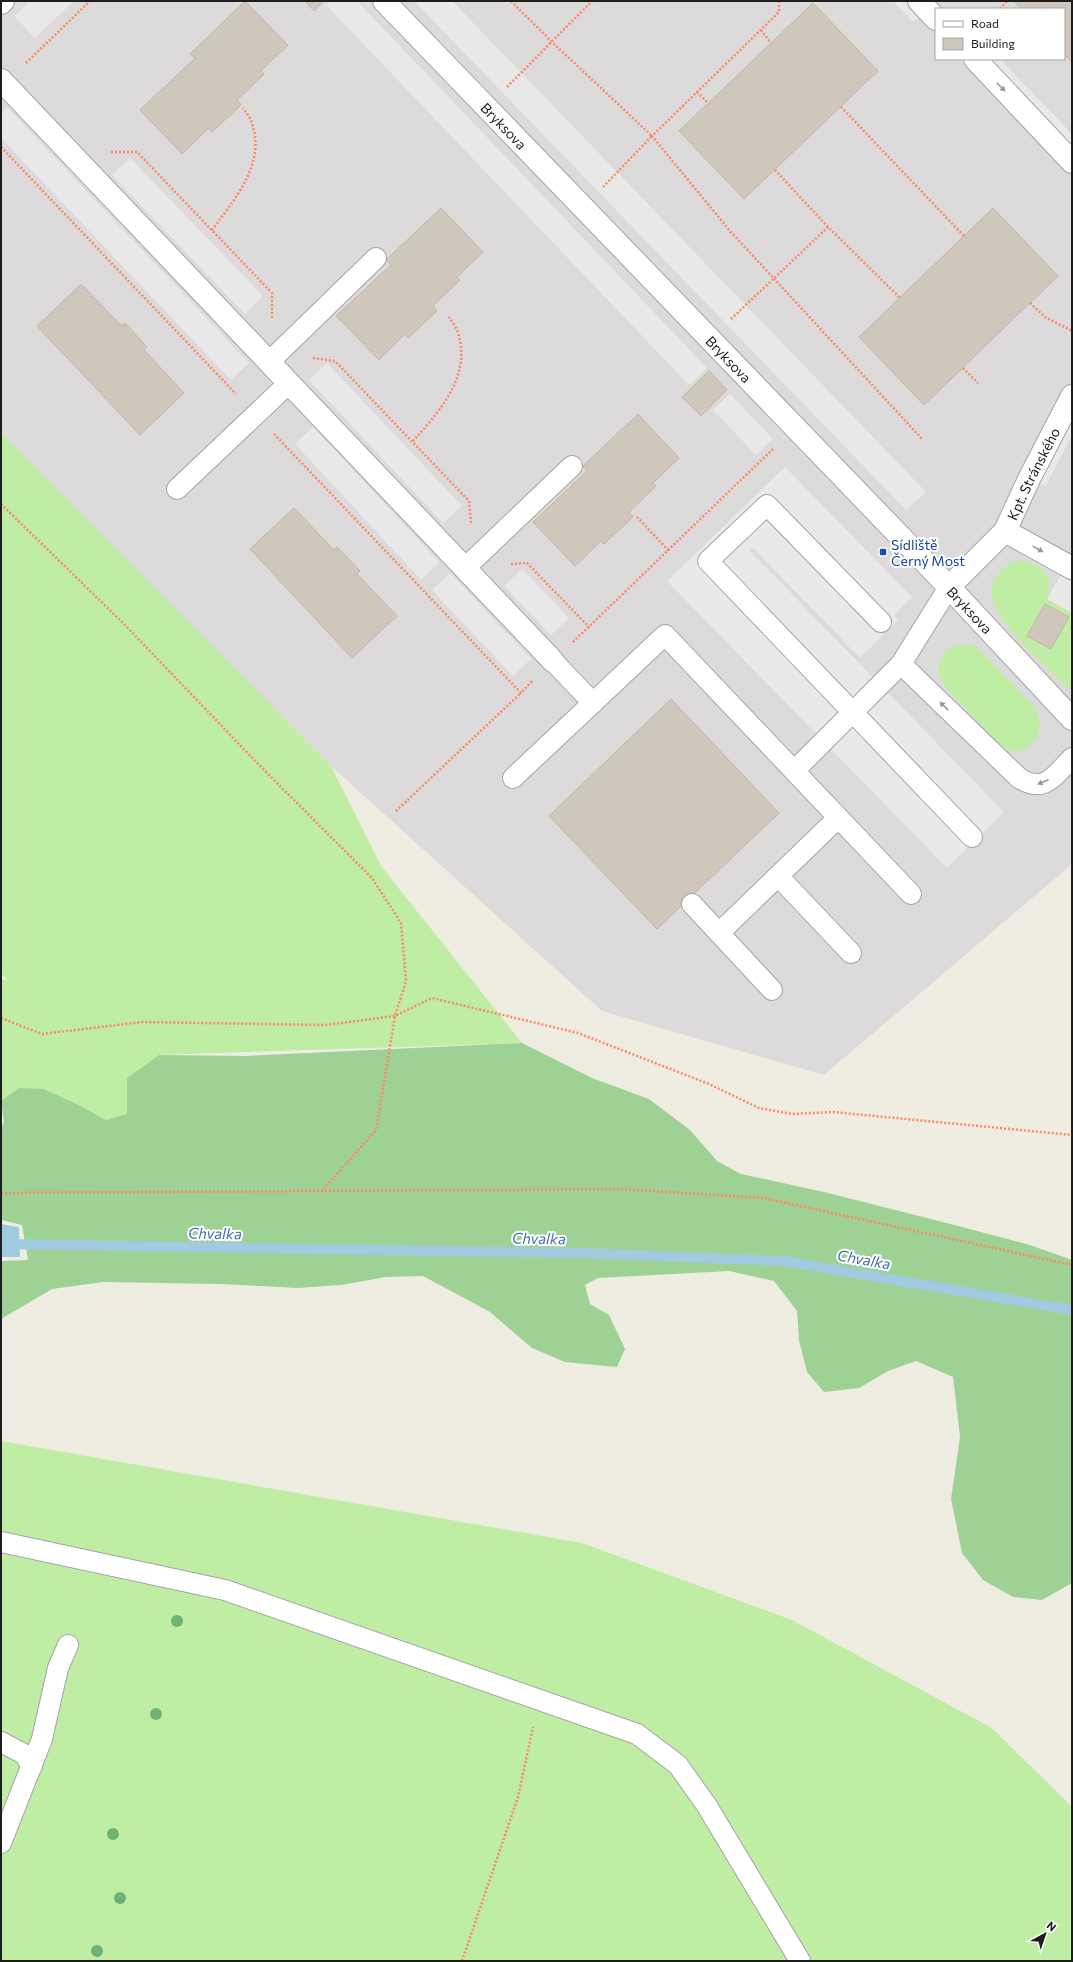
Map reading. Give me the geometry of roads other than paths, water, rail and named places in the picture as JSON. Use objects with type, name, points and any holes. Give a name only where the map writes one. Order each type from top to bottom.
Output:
[{"type":"street","name":"Bryksova","points":[[384,1],[709,340],[949,587],[1072,719]]},
{"type":"street","points":[[919,1],[935,18]]},
{"type":"street","points":[[975,60],[1072,162]]},
{"type":"street","points":[[1,80],[553,661]]},
{"type":"street","name":"Kpt. Stránského","points":[[949,587],[1005,531],[1029,479],[1072,396]]},
{"type":"street","name":"Kpt. Stránského","points":[[1005,531],[1072,568]]},
{"type":"lane","points":[[269,362],[376,258]]},
{"type":"lane","points":[[177,489],[289,383]]},
{"type":"lane","points":[[465,568],[572,466]]},
{"type":"lane","points":[[881,622],[767,505],[708,561],[972,837]]},
{"type":"lane","points":[[794,771],[901,664],[949,587]]},
{"type":"lane","points":[[513,778],[665,635],[911,894]]},
{"type":"lane","points":[[553,661],[593,703]]},
{"type":"lane","points":[[901,664],[1019,778],[1029,784],[1039,785],[1046,782],[1072,758]]},
{"type":"lane","points":[[720,933],[838,818]]},
{"type":"lane","points":[[778,876],[850,953]]},
{"type":"lane","points":[[692,904],[772,990]]},
{"type":"lane","points":[[1,1542],[225,1590],[637,1734],[678,1765],[707,1806],[800,1961]]},
{"type":"lane","points":[[1,1843],[32,1766],[50,1708],[58,1668],[68,1645]]},
{"type":"lane","points":[[1,1742],[24,1754],[32,1766]]},
{"type":"water","points":[[1,1224],[19,1227],[20,1257],[1,1257]]},
{"type":"waterway","name":"Chvalka","points":[[1,1244],[582,1253],[783,1261],[1072,1310]]},
{"type":"place","name":"Sídliště Černý Most","points":[[883,552]]}]
